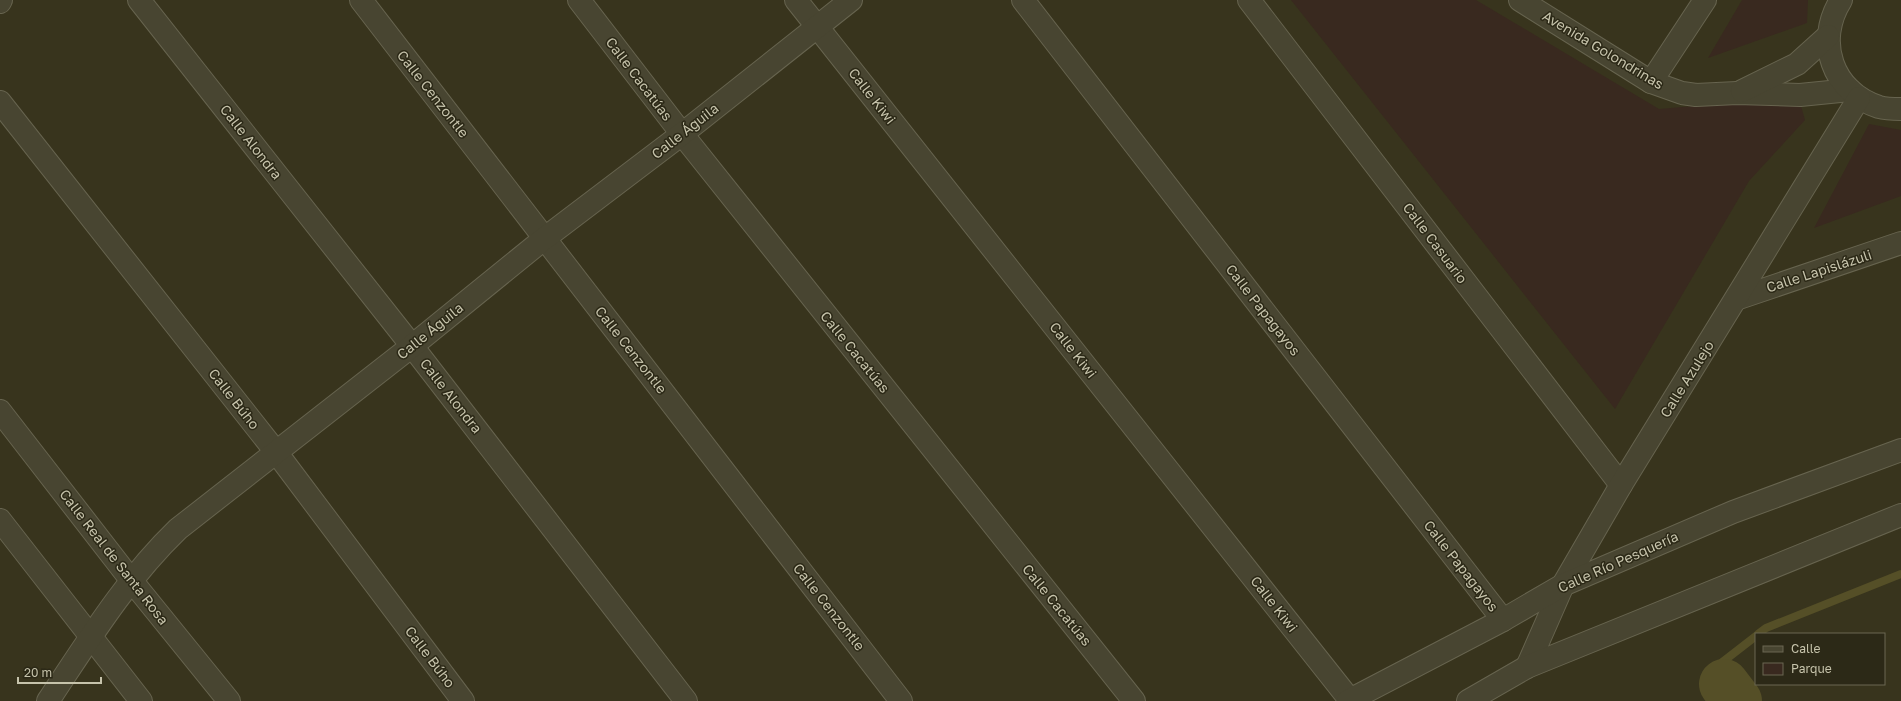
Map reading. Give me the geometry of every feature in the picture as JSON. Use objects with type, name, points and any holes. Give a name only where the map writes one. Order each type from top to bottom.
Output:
[{"type":"street","name":"Calle Alondra","points":[[139,0],[412,346],[686,701]]},
{"type":"street","name":"Calle Cenzontle","points":[[361,0],[901,701]]},
{"type":"street","name":"Calle Cacatúas","points":[[579,0],[682,134],[1134,701]]},
{"type":"street","name":"Calle Kiwi","points":[[796,0],[1349,700]]},
{"type":"street","name":"Calle Águila","points":[[48,701],[90,637],[131,580],[149,558],[178,529],[412,346],[545,238],[682,134],[851,0]]},
{"type":"street","name":"Calle Papagayos","points":[[1023,0],[1503,620]]},
{"type":"street","name":"Calle Casuario","points":[[1248,0],[1621,485]]},
{"type":"street","name":"Avenida Golondrinas","points":[[1520,0],[1651,82],[1669,90],[1696,95],[1737,93],[1800,95],[1854,94]]},
{"type":"street","points":[[1651,82],[1705,0]]},
{"type":"street","points":[[1842,0],[1833,13],[1828,36],[1830,56],[1837,75],[1854,94],[1880,107],[1901,109]]},
{"type":"street","name":"Avenida Golondrinas","points":[[1737,93],[1797,64],[1828,36]]},
{"type":"street","name":"Calle Azulejo","points":[[1527,667],[1563,585],[1621,485],[1736,299],[1854,94]]},
{"type":"street","name":"Calle Búho","points":[[0,102],[276,452],[463,701]]},
{"type":"street","name":"Calle Lapislázuli","points":[[1736,299],[1901,243]]},
{"type":"street","name":"Calle Real de Santa Rosa","points":[[0,411],[131,580],[229,701]]},
{"type":"street","name":"Calle Río Pesquería","points":[[1349,700],[1503,620],[1563,585],[1733,512],[1901,450]]},
{"type":"street","points":[[1468,701],[1527,667],[1901,515]]},
{"type":"street","points":[[0,520],[141,701]]},
{"type":"green space","points":[[1291,0],[1476,0],[1659,109],[1718,104],[1801,106],[1805,120],[1749,181],[1615,409]]},
{"type":"green space","points":[[1742,0],[1808,0],[1807,23],[1708,58]]},
{"type":"green space","points":[[1869,124],[1901,130],[1901,196],[1814,228]]},
{"type":"waterway","points":[[1759,633],[1766,628],[1901,574]]},
{"type":"waterway","points":[[1724,684],[1716,667],[1755,637]]},
{"type":"waterway","points":[[1724,684],[1737,701]]}]
